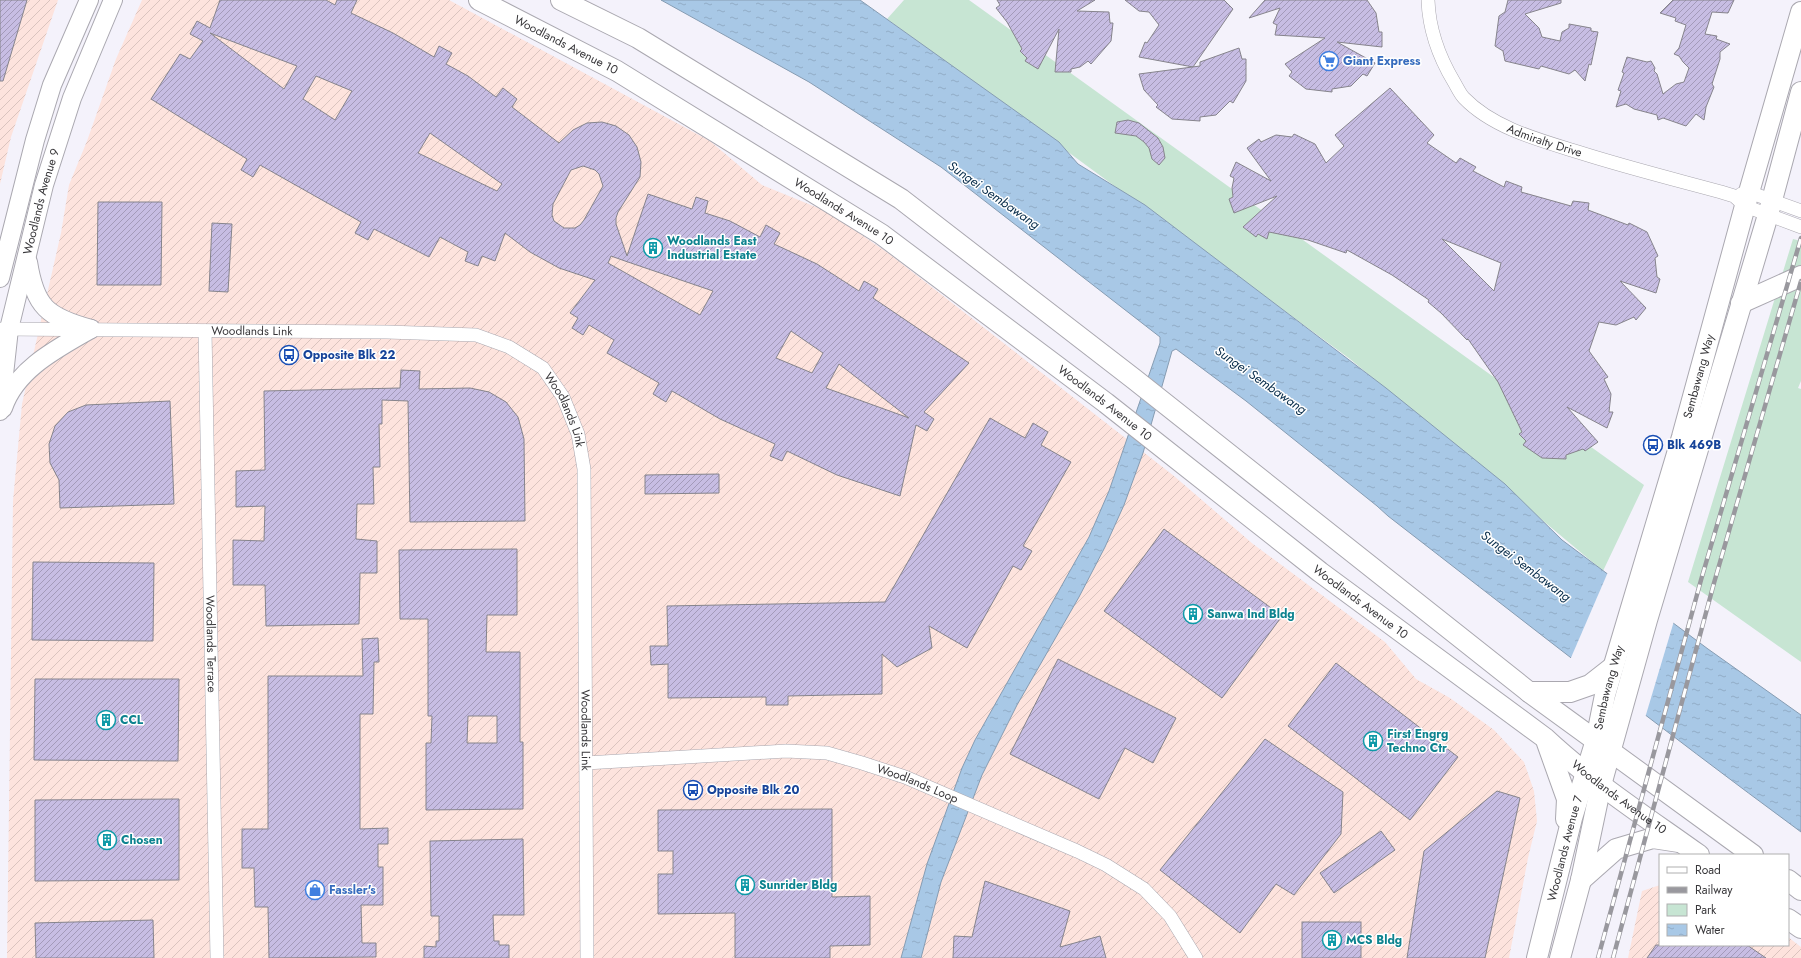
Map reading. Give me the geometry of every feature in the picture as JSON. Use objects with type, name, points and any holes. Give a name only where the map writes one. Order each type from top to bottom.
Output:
[{"type":"main road","name":"Woodlands Avenue 9","points":[[0,278],[35,140],[52,85],[89,0]]},
{"type":"main road","name":"Woodlands Avenue 9","points":[[0,411],[4,329],[27,254],[44,185],[72,98],[113,0]]},
{"type":"main road","name":"Woodlands Avenue 10","points":[[479,0],[617,72],[881,234],[1106,403],[1320,572],[1545,738],[1570,761],[1593,779],[1698,854]]},
{"type":"main road","points":[[561,0],[638,38],[901,199],[1134,379],[1528,692],[1752,854]]},
{"type":"main road","name":"Sembawang Way","points":[[1603,745],[1605,695],[1704,360],[1742,198],[1801,12]]},
{"type":"main road","name":"Sembawang Way","points":[[1603,745],[1624,704],[1647,620],[1770,207],[1801,92]]},
{"type":"main road","points":[[27,254],[33,288],[43,306],[67,323],[91,329]]},
{"type":"main road","points":[[1741,302],[1801,276]]},
{"type":"main road","points":[[0,415],[8,396],[19,381],[37,363],[50,353],[91,329]]},
{"type":"main road","points":[[1528,692],[1570,692],[1590,685],[1613,667]]},
{"type":"main road","points":[[1545,738],[1566,798],[1566,841]]},
{"type":"main road","name":"Woodlands Avenue 7","points":[[1537,958],[1566,841],[1593,779],[1603,745]]},
{"type":"main road","name":"Woodlands Avenue 7","points":[[1560,958],[1581,880],[1593,779]]},
{"type":"main road","points":[[1581,880],[1616,849],[1653,838],[1681,842]]},
{"type":"main road","points":[[1789,881],[1801,890]]},
{"type":"main road","points":[[1789,920],[1801,928]]},
{"type":"street","name":"Admiralty Drive","points":[[1428,0],[1430,26],[1436,47],[1445,68],[1464,98],[1493,120],[1534,138],[1603,160],[1770,207]]},
{"type":"street","points":[[1770,207],[1801,211]]},
{"type":"street","points":[[1770,207],[1801,227]]},
{"type":"street","name":"Woodlands Link","points":[[4,329],[91,329],[147,332],[446,333],[476,335],[509,347],[543,368],[563,397],[566,404],[578,434],[584,469],[587,958]]},
{"type":"street","name":"Woodlands Terrace","points":[[205,331],[217,958]]},
{"type":"street","name":"Woodlands Loop","points":[[586,763],[786,751],[827,753],[905,777],[972,805],[1106,865],[1144,889],[1170,916],[1196,958]]},
{"type":"shaded area","points":[[0,0],[58,0],[11,137],[0,184]]},
{"type":"shaded area","points":[[142,0],[449,0],[710,141],[762,185],[828,212],[888,253],[1174,476],[1253,544],[1385,642],[1416,679],[1450,698],[1494,730],[1524,762],[1534,791],[1537,821],[1528,858],[1509,958],[7,958],[13,501],[22,404],[61,233],[69,185],[87,141],[116,59]]},
{"type":"shaded area","points":[[1659,885],[1659,946],[1789,946],[1789,938],[1801,947],[1801,958],[1628,958],[1642,891]]},
{"type":"green space","points":[[904,0],[969,0],[1644,485],[1603,571],[1350,359],[887,19]]},
{"type":"green space","points":[[1793,239],[1801,241],[1801,381],[1798,388],[1801,389],[1801,662],[1688,582]]},
{"type":"water","name":"Sungei Sembawang","points":[[661,0],[860,0],[1059,142],[1078,164],[1145,205],[1386,388],[1505,484],[1562,540],[1708,649],[1801,715],[1801,832],[1697,754],[1388,516],[1246,401],[1176,349],[1172,351],[1143,453],[1124,505],[1105,547],[1079,597],[1017,705],[982,775],[941,882],[921,958],[901,958],[927,864],[962,768],[975,740],[1089,537],[1109,491],[1160,343],[1160,337],[941,167],[809,82]]},
{"type":"pier","points":[[1608,572],[1674,621],[1645,718],[1570,660]]},
{"type":"building","points":[[0,0],[27,0],[3,81],[0,81]]},
{"type":"building","name":"Woodlands East Industrial Estate","points":[[220,0],[326,0],[335,5],[337,0],[357,0],[351,13],[393,33],[434,57],[439,46],[452,53],[446,64],[468,76],[496,97],[503,88],[517,99],[512,107],[559,143],[573,130],[587,123],[602,122],[616,126],[629,135],[637,147],[641,162],[640,177],[618,212],[616,218],[616,224],[627,256],[648,194],[692,209],[696,197],[708,201],[705,213],[730,221],[760,237],[766,225],[780,233],[774,244],[817,264],[859,291],[864,281],[878,289],[873,298],[969,363],[924,412],[934,419],[927,431],[916,425],[900,496],[837,475],[787,451],[782,461],[770,456],[775,444],[720,419],[672,391],[666,402],[653,394],[659,383],[607,353],[614,340],[589,325],[583,335],[572,328],[578,318],[570,313],[595,280],[559,268],[530,252],[505,233],[495,261],[482,256],[478,266],[465,261],[468,252],[440,237],[429,257],[374,229],[368,240],[355,233],[361,222],[260,165],[253,177],[241,170],[247,159],[151,99],[180,54],[190,59],[203,41],[190,34],[197,21],[210,28]],"holes":[[[210,33],[297,66],[284,89]],[[316,76],[352,91],[335,120],[303,99]],[[430,133],[502,184],[497,191],[418,153]],[[583,166],[595,170],[599,174],[603,186],[580,225],[575,228],[564,228],[554,221],[552,215],[553,204],[571,170]],[[611,256],[713,291],[700,315],[608,263]],[[791,331],[823,353],[812,373],[776,358]],[[839,364],[909,418],[826,388]]]},
{"type":"building","points":[[997,0],[1095,0],[1077,11],[1109,12],[1110,23],[1113,23],[1111,41],[1091,64],[1088,61],[1080,67],[1071,69],[1071,72],[1055,72],[1059,29],[1038,69],[1025,61],[1027,58],[1020,51],[1022,49],[1007,22],[996,8],[1000,5]]},
{"type":"building","points":[[1125,0],[1224,0],[1233,9],[1193,67],[1139,57],[1145,42],[1147,43],[1159,25],[1149,12],[1139,11]]},
{"type":"building","points":[[1265,0],[1367,0],[1376,13],[1379,32],[1382,32],[1382,47],[1337,42],[1375,63],[1367,76],[1363,74],[1351,86],[1332,89],[1332,92],[1306,89],[1289,76],[1292,72],[1285,64],[1325,38],[1275,35],[1277,25],[1273,23],[1280,8],[1249,18]]},
{"type":"building","points":[[1508,0],[1561,0],[1561,3],[1525,14],[1539,28],[1542,37],[1560,41],[1562,32],[1569,28],[1569,24],[1591,28],[1591,31],[1598,32],[1591,65],[1589,64],[1585,81],[1575,70],[1569,74],[1541,66],[1539,69],[1505,61],[1503,51],[1495,46],[1499,16],[1505,12]]},
{"type":"building","points":[[1673,0],[1734,0],[1728,13],[1712,12],[1705,34],[1717,36],[1716,39],[1730,44],[1720,52],[1720,59],[1712,84],[1714,87],[1706,107],[1704,120],[1696,114],[1686,126],[1663,118],[1658,120],[1657,115],[1634,109],[1626,104],[1616,107],[1621,91],[1618,90],[1624,73],[1622,72],[1627,57],[1647,62],[1651,61],[1655,68],[1654,71],[1657,74],[1663,94],[1676,84],[1684,82],[1689,68],[1679,56],[1674,54],[1679,48],[1686,25],[1675,21],[1676,18],[1660,13]]},
{"type":"building","points":[[1239,48],[1242,59],[1246,59],[1246,81],[1233,103],[1230,101],[1216,115],[1200,117],[1200,121],[1172,119],[1156,107],[1158,105],[1144,90],[1139,74],[1200,66],[1200,62]]},
{"type":"building","points":[[1390,88],[1434,135],[1427,143],[1456,163],[1460,158],[1476,167],[1473,171],[1504,187],[1506,181],[1522,187],[1521,192],[1571,206],[1573,201],[1589,203],[1588,210],[1628,225],[1629,223],[1647,232],[1658,256],[1655,258],[1657,277],[1660,279],[1656,293],[1620,281],[1646,308],[1636,320],[1634,317],[1616,325],[1599,322],[1589,351],[1608,377],[1604,379],[1611,394],[1609,412],[1613,412],[1607,428],[1567,407],[1598,442],[1585,451],[1583,449],[1566,455],[1566,459],[1542,458],[1523,445],[1526,441],[1519,434],[1522,432],[1498,382],[1468,339],[1467,340],[1428,302],[1429,300],[1392,275],[1347,250],[1346,253],[1308,240],[1269,232],[1267,239],[1258,234],[1256,237],[1243,227],[1277,196],[1234,213],[1229,199],[1233,197],[1232,188],[1234,178],[1230,176],[1236,162],[1271,181],[1247,148],[1259,139],[1261,142],[1276,135],[1292,137],[1294,134],[1315,144],[1326,163],[1344,146],[1335,135]],"holes":[[[1442,239],[1501,263],[1494,291]]]},
{"type":"building","points":[[1128,120],[1139,123],[1158,138],[1163,147],[1165,158],[1159,165],[1152,159],[1149,148],[1136,136],[1115,133],[1117,122]]},
{"type":"building","points":[[98,202],[162,202],[161,285],[97,285]]},
{"type":"building","points":[[212,223],[232,224],[228,292],[209,291]]},
{"type":"building","points":[[401,370],[420,371],[419,389],[470,388],[489,392],[506,402],[518,417],[524,439],[525,521],[410,522],[408,401],[382,400],[382,424],[379,424],[380,467],[373,467],[374,504],[357,504],[356,539],[377,541],[377,573],[360,573],[359,624],[266,626],[265,585],[233,585],[233,540],[264,541],[265,506],[236,507],[236,471],[265,470],[264,391],[400,388]]},
{"type":"building","points":[[170,401],[174,504],[60,508],[59,480],[50,463],[49,444],[55,426],[68,412],[86,405]]},
{"type":"building","points":[[990,418],[1025,438],[1033,423],[1048,432],[1041,445],[1071,462],[1023,546],[1032,551],[1021,570],[1013,566],[967,648],[929,626],[932,648],[897,667],[882,654],[882,694],[788,696],[788,705],[766,705],[766,697],[668,698],[668,664],[651,665],[650,646],[668,646],[667,606],[885,602]]},
{"type":"building","points":[[719,474],[719,493],[645,494],[645,475]]},
{"type":"building","name":"Sanwa Ind Bldg","points":[[1164,529],[1282,616],[1222,698],[1104,611]]},
{"type":"building","points":[[517,549],[517,615],[487,615],[486,652],[520,652],[520,742],[523,742],[523,809],[426,810],[426,743],[431,743],[432,716],[428,716],[428,619],[400,619],[399,550]],"holes":[[[468,716],[497,716],[497,743],[467,743]]]},
{"type":"building","points":[[33,562],[154,563],[153,641],[32,640]]},
{"type":"building","points":[[378,638],[379,662],[374,662],[373,714],[360,714],[360,829],[388,828],[388,844],[378,844],[378,867],[383,867],[383,905],[361,905],[362,943],[376,943],[376,957],[269,958],[268,907],[255,907],[254,868],[242,868],[242,829],[268,829],[268,676],[363,676],[362,639]]},
{"type":"building","points":[[1058,659],[1176,718],[1153,763],[1125,748],[1099,799],[1010,754]]},
{"type":"building","name":"First Engrg Techno Ctr","points":[[1336,663],[1458,757],[1410,820],[1288,726]]},
{"type":"building","name":"CCL","points":[[35,679],[179,679],[178,761],[34,760]]},
{"type":"building","points":[[1265,739],[1343,792],[1341,834],[1294,895],[1276,884],[1240,933],[1160,870]]},
{"type":"building","points":[[1497,791],[1520,798],[1485,958],[1407,958],[1424,851]]},
{"type":"building","name":"Chosen","points":[[179,799],[179,880],[35,881],[35,800]]},
{"type":"building","name":"Sunrider Bldg","points":[[832,809],[832,897],[870,896],[870,945],[830,946],[830,958],[735,958],[735,913],[658,914],[658,874],[673,874],[673,851],[658,851],[658,810]]},
{"type":"building","points":[[1381,831],[1395,850],[1334,893],[1320,873]]},
{"type":"building","points":[[523,839],[524,915],[493,915],[494,941],[499,941],[499,945],[509,945],[509,958],[424,958],[424,946],[436,947],[436,941],[439,941],[439,916],[431,916],[430,841]]},
{"type":"building","points":[[985,881],[1070,911],[1060,947],[1100,936],[1106,958],[953,958],[954,936],[972,937]]},
{"type":"building","points":[[153,920],[154,958],[36,958],[35,923]]},
{"type":"building","name":"MCS Bldg","points":[[1302,922],[1361,922],[1361,958],[1302,958]]},
{"type":"building","points":[[1656,945],[1659,945],[1748,946],[1766,958],[1647,958]]},
{"type":"railway","points":[[1598,958],[1701,580],[1801,238]]},
{"type":"railway","points":[[1613,958],[1714,583],[1801,281]]},
{"type":"place","name":"Giant Express","points":[[1329,61]]},
{"type":"place","name":"Woodlands East Industrial Estate","points":[[653,248]]},
{"type":"place","name":"Opposite Blk 22","points":[[289,355]]},
{"type":"place","name":"Blk 469B","points":[[1653,445]]},
{"type":"place","name":"Sanwa Ind Bldg","points":[[1193,614]]},
{"type":"place","name":"CCL","points":[[106,720]]},
{"type":"place","name":"First Engrg Techno Ctr","points":[[1373,741]]},
{"type":"place","name":"Opposite Blk 20","points":[[693,790]]},
{"type":"place","name":"Chosen","points":[[107,840]]},
{"type":"place","name":"Sunrider Bldg","points":[[745,885]]},
{"type":"place","name":"Fassler's","points":[[315,890]]},
{"type":"place","name":"MCS Bldg","points":[[1332,940]]}]
